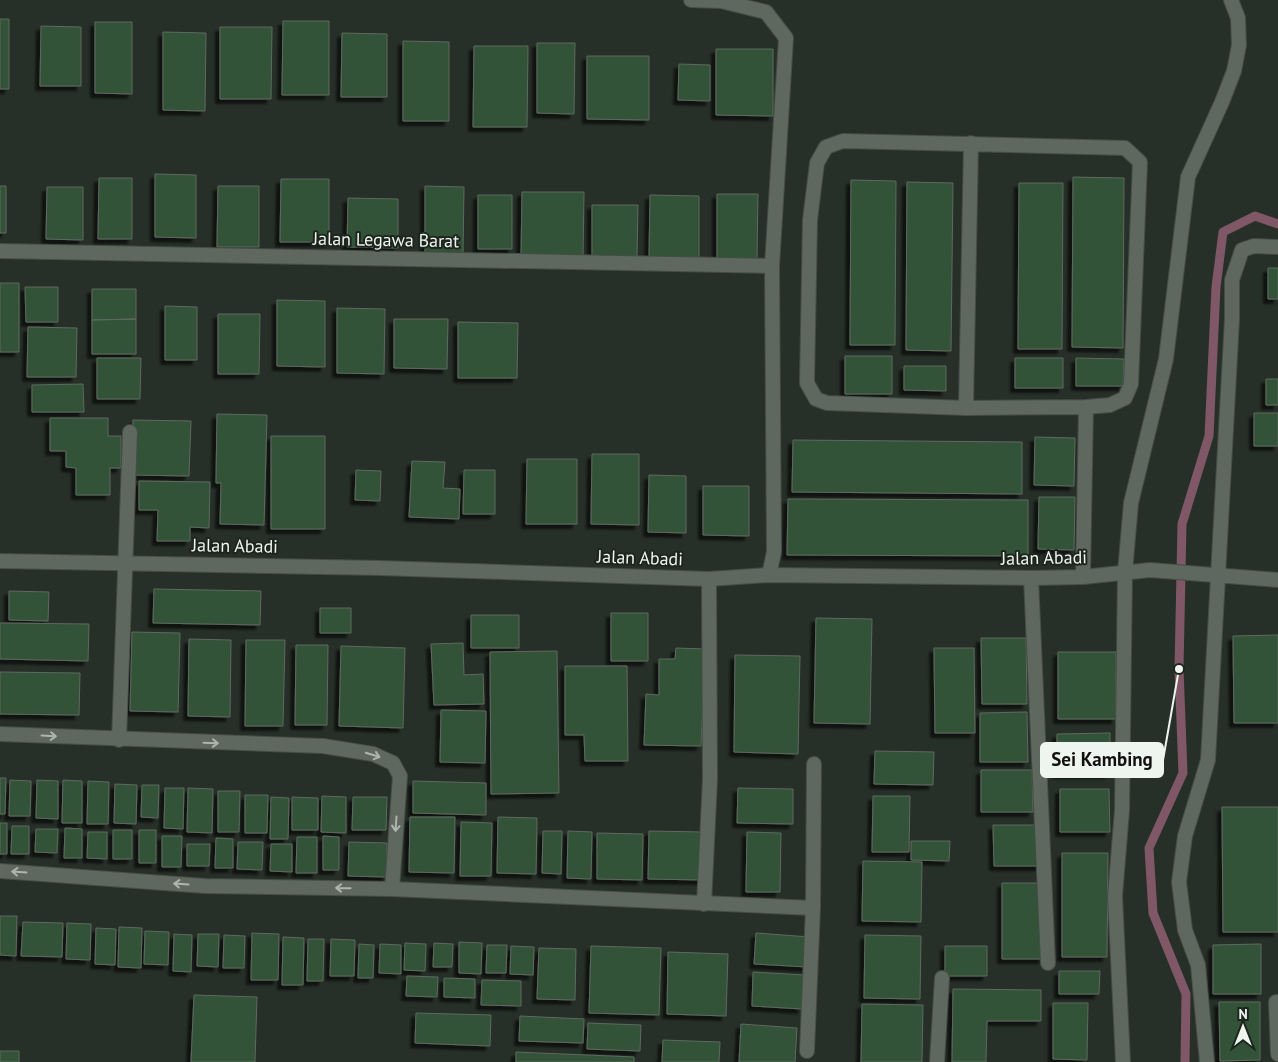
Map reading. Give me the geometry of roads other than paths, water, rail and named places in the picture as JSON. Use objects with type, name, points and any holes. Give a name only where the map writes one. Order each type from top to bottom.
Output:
[{"type":"street","points":[[691,0],[721,1],[766,12],[786,38],[772,266],[774,552],[769,575]]},
{"type":"street","points":[[1123,1062],[1115,896],[1122,810],[1125,572],[1131,503],[1166,360],[1188,177],[1234,71],[1239,45],[1238,18],[1232,0]]},
{"type":"street","points":[[843,141],[1125,148],[1140,162],[1131,384],[1125,398],[1110,404],[1086,407],[966,408],[822,401],[812,394],[807,383],[810,220],[817,163],[826,147],[843,141]]},
{"type":"street","points":[[966,408],[971,143]]},
{"type":"street","points":[[1207,1062],[1198,965],[1185,930],[1179,882],[1185,836],[1208,760],[1232,319],[1232,280],[1242,250],[1254,246],[1278,247]]},
{"type":"street","name":"Jalan Legawa Barat","points":[[0,251],[772,266]]},
{"type":"street","points":[[1084,577],[1086,407]]},
{"type":"street","points":[[119,740],[130,432]]},
{"type":"street","name":"Jalan Abadi","points":[[0,561],[126,562],[709,579],[769,575],[1084,577],[1150,570],[1278,580]]},
{"type":"street","points":[[1032,578],[1048,963]]},
{"type":"street","points":[[704,904],[710,778],[709,579]]},
{"type":"street","points":[[0,734],[119,740],[323,746],[373,754],[393,763],[400,776],[392,889]]},
{"type":"street","points":[[807,1051],[812,908],[814,764]]},
{"type":"street","points":[[0,871],[204,886],[392,889],[812,908]]},
{"type":"street","points":[[937,1062],[942,978]]},
{"type":"street","points":[[1276,1002],[1278,1054]]},
{"type":"waterway","points":[[1185,1062],[1186,994],[1153,913],[1149,848],[1183,773],[1179,669],[1182,524],[1209,436],[1216,287],[1223,232],[1255,216],[1278,224]]},
{"type":"place","name":"Sei Kambing","points":[[1179,669]]}]
